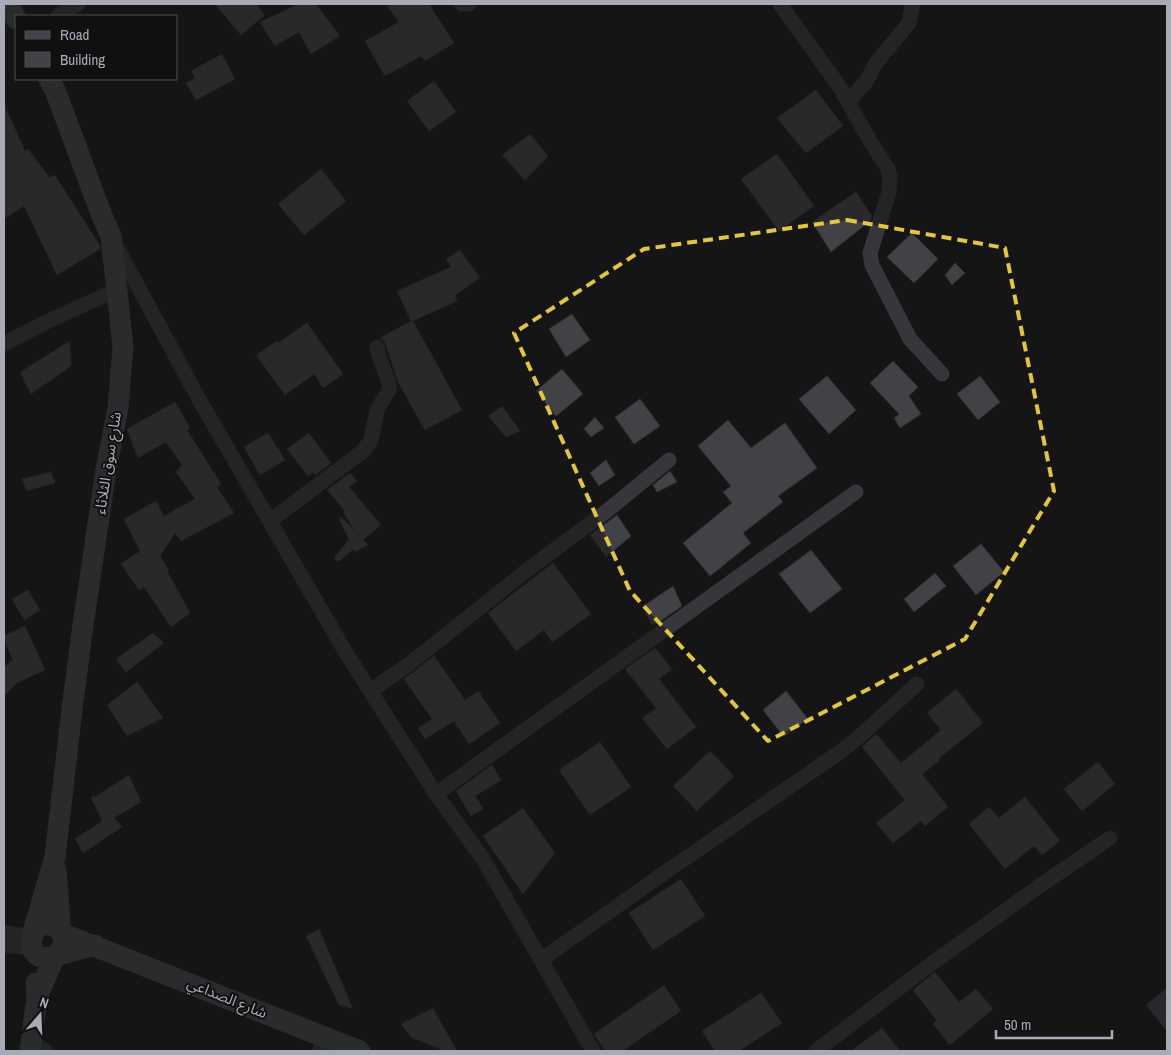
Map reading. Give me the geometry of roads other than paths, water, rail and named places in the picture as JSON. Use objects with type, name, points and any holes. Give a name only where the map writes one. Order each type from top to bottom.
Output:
[{"type":"street","points":[[8,4],[15,17]]},
{"type":"street","points":[[60,15],[78,4]]},
{"type":"street","points":[[462,4],[469,4]]},
{"type":"street","points":[[780,4],[839,86],[870,141],[888,168],[890,178],[889,192],[870,253],[872,265],[910,339],[942,374]]},
{"type":"street","points":[[848,101],[866,82],[876,63],[909,23],[912,4]]},
{"type":"street","name":"شارع سوق الثلاثاء","points":[[50,80],[111,236],[123,347],[118,408],[106,470],[81,643],[55,857]]},
{"type":"street","points":[[111,236],[200,401],[346,653],[436,794],[483,859],[593,1051]]},
{"type":"street","points":[[4,344],[48,321],[118,290]]},
{"type":"street","points":[[270,521],[363,451],[371,440],[377,410],[389,390],[389,383],[377,348]]},
{"type":"street","points":[[370,690],[408,665],[526,571],[608,510],[669,460]]},
{"type":"street","points":[[436,794],[856,492]]},
{"type":"street","points":[[541,960],[840,752],[917,684]]},
{"type":"street","points":[[816,1051],[935,962],[1110,838]]},
{"type":"street","points":[[37,997],[55,956],[60,953],[64,943],[61,932],[55,857]]},
{"type":"street","points":[[36,1048],[37,997],[32,939],[55,857]]},
{"type":"street","points":[[4,945],[32,939],[42,926],[53,926],[61,932]]},
{"type":"street","points":[[4,932],[32,939]]},
{"type":"street","name":"شارع الصداعي","points":[[61,932],[95,945],[321,1044],[360,1051]]},
{"type":"street","points":[[32,939],[39,956],[44,958],[95,945]]}]
